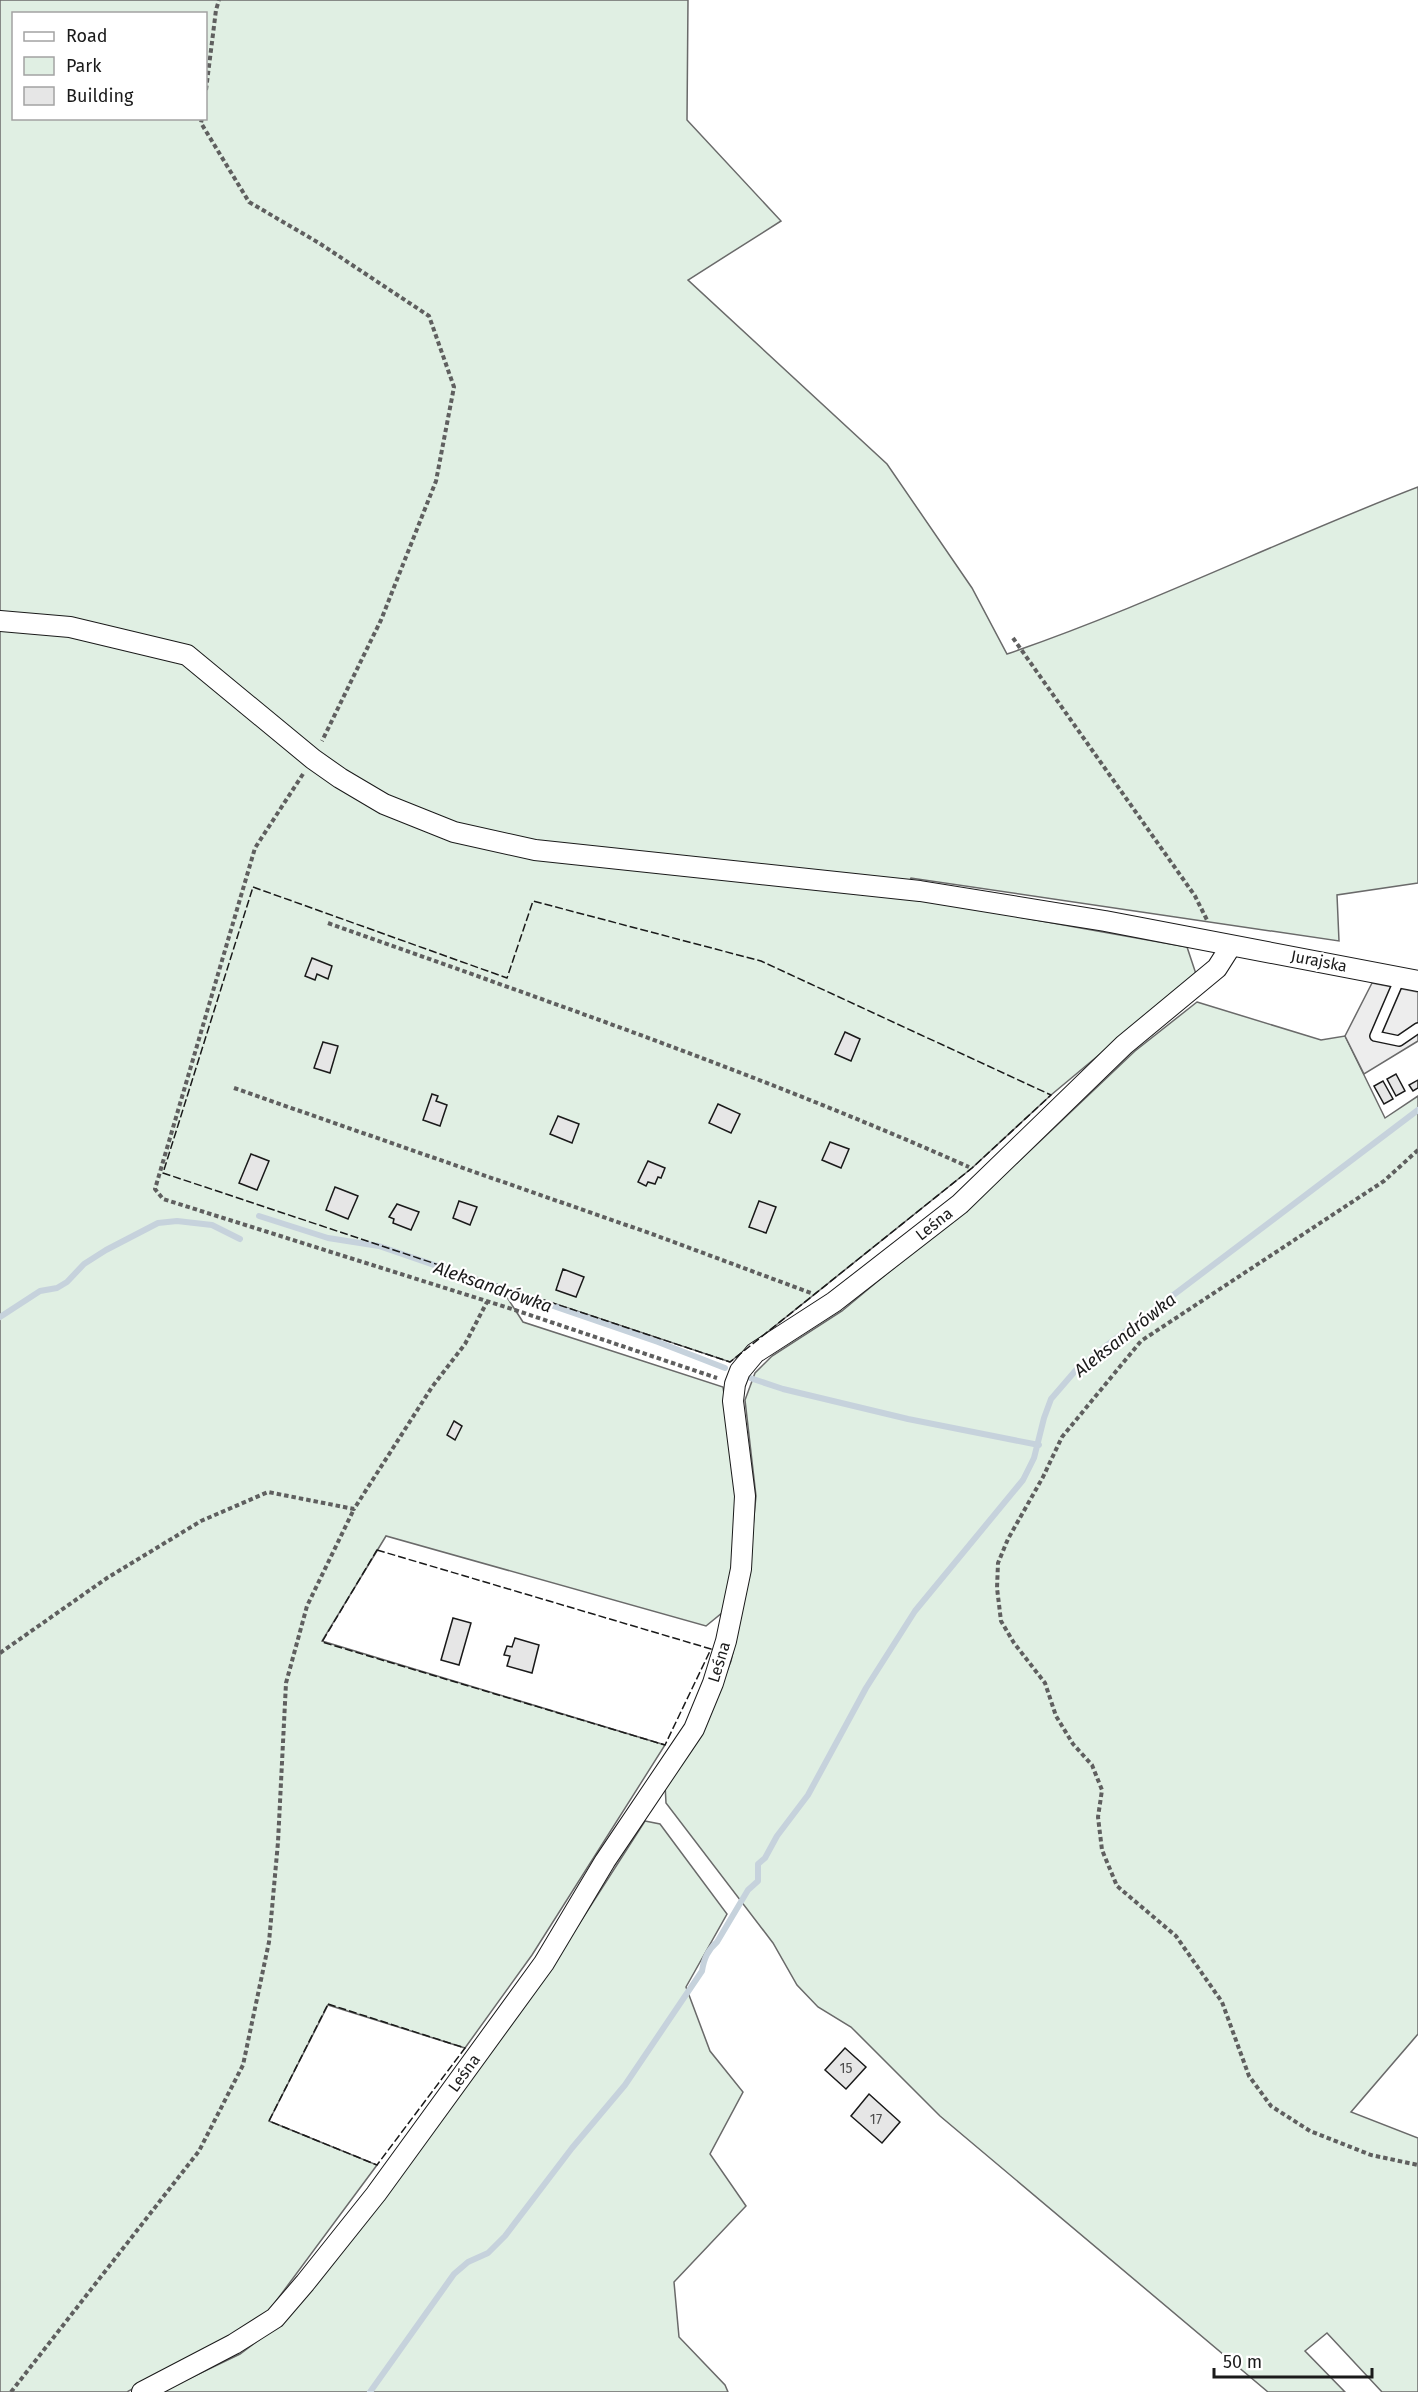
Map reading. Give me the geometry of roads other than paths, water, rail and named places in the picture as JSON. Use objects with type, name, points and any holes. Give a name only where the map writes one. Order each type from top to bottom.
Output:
[{"type":"street","name":"Jurajska","points":[[0,621],[70,627],[187,655],[313,759],[340,778],[394,808],[454,832],[535,850],[920,891],[1105,921],[1409,979]]},
{"type":"street","name":"Leśna","points":[[142,2392],[234,2344],[275,2318],[305,2283],[383,2184],[544,1963],[605,1861],[694,1729],[713,1683],[726,1641],[741,1569],[745,1496],[733,1401],[735,1384],[740,1371],[755,1353],[834,1302],[960,1204],[1124,1045],[1216,968],[1225,945]]},
{"type":"lane","points":[[1409,979],[1375,1036],[1399,1041],[1418,1028]]},
{"type":"waterway","points":[[370,2392],[454,2274],[468,2262],[488,2253],[505,2236],[572,2148],[625,2085],[702,1971],[707,1955],[748,1890],[758,1881],[758,1864],[765,1858],[777,1836],[808,1795],[866,1688],[915,1611],[1023,1480],[1034,1458],[1051,1399],[1076,1370],[1106,1346],[1418,1110]]},
{"type":"waterway","name":"Aleksandrówka","points":[[259,1216],[328,1238],[379,1246],[658,1342],[725,1368]]},
{"type":"waterway","name":"Aleksandrówka","points":[[0,1317],[40,1291],[57,1288],[67,1282],[84,1264],[158,1223],[177,1221],[212,1225],[240,1239]]},
{"type":"waterway","name":"Aleksandrówka","points":[[750,1378],[783,1389],[908,1419],[1039,1445]]}]
